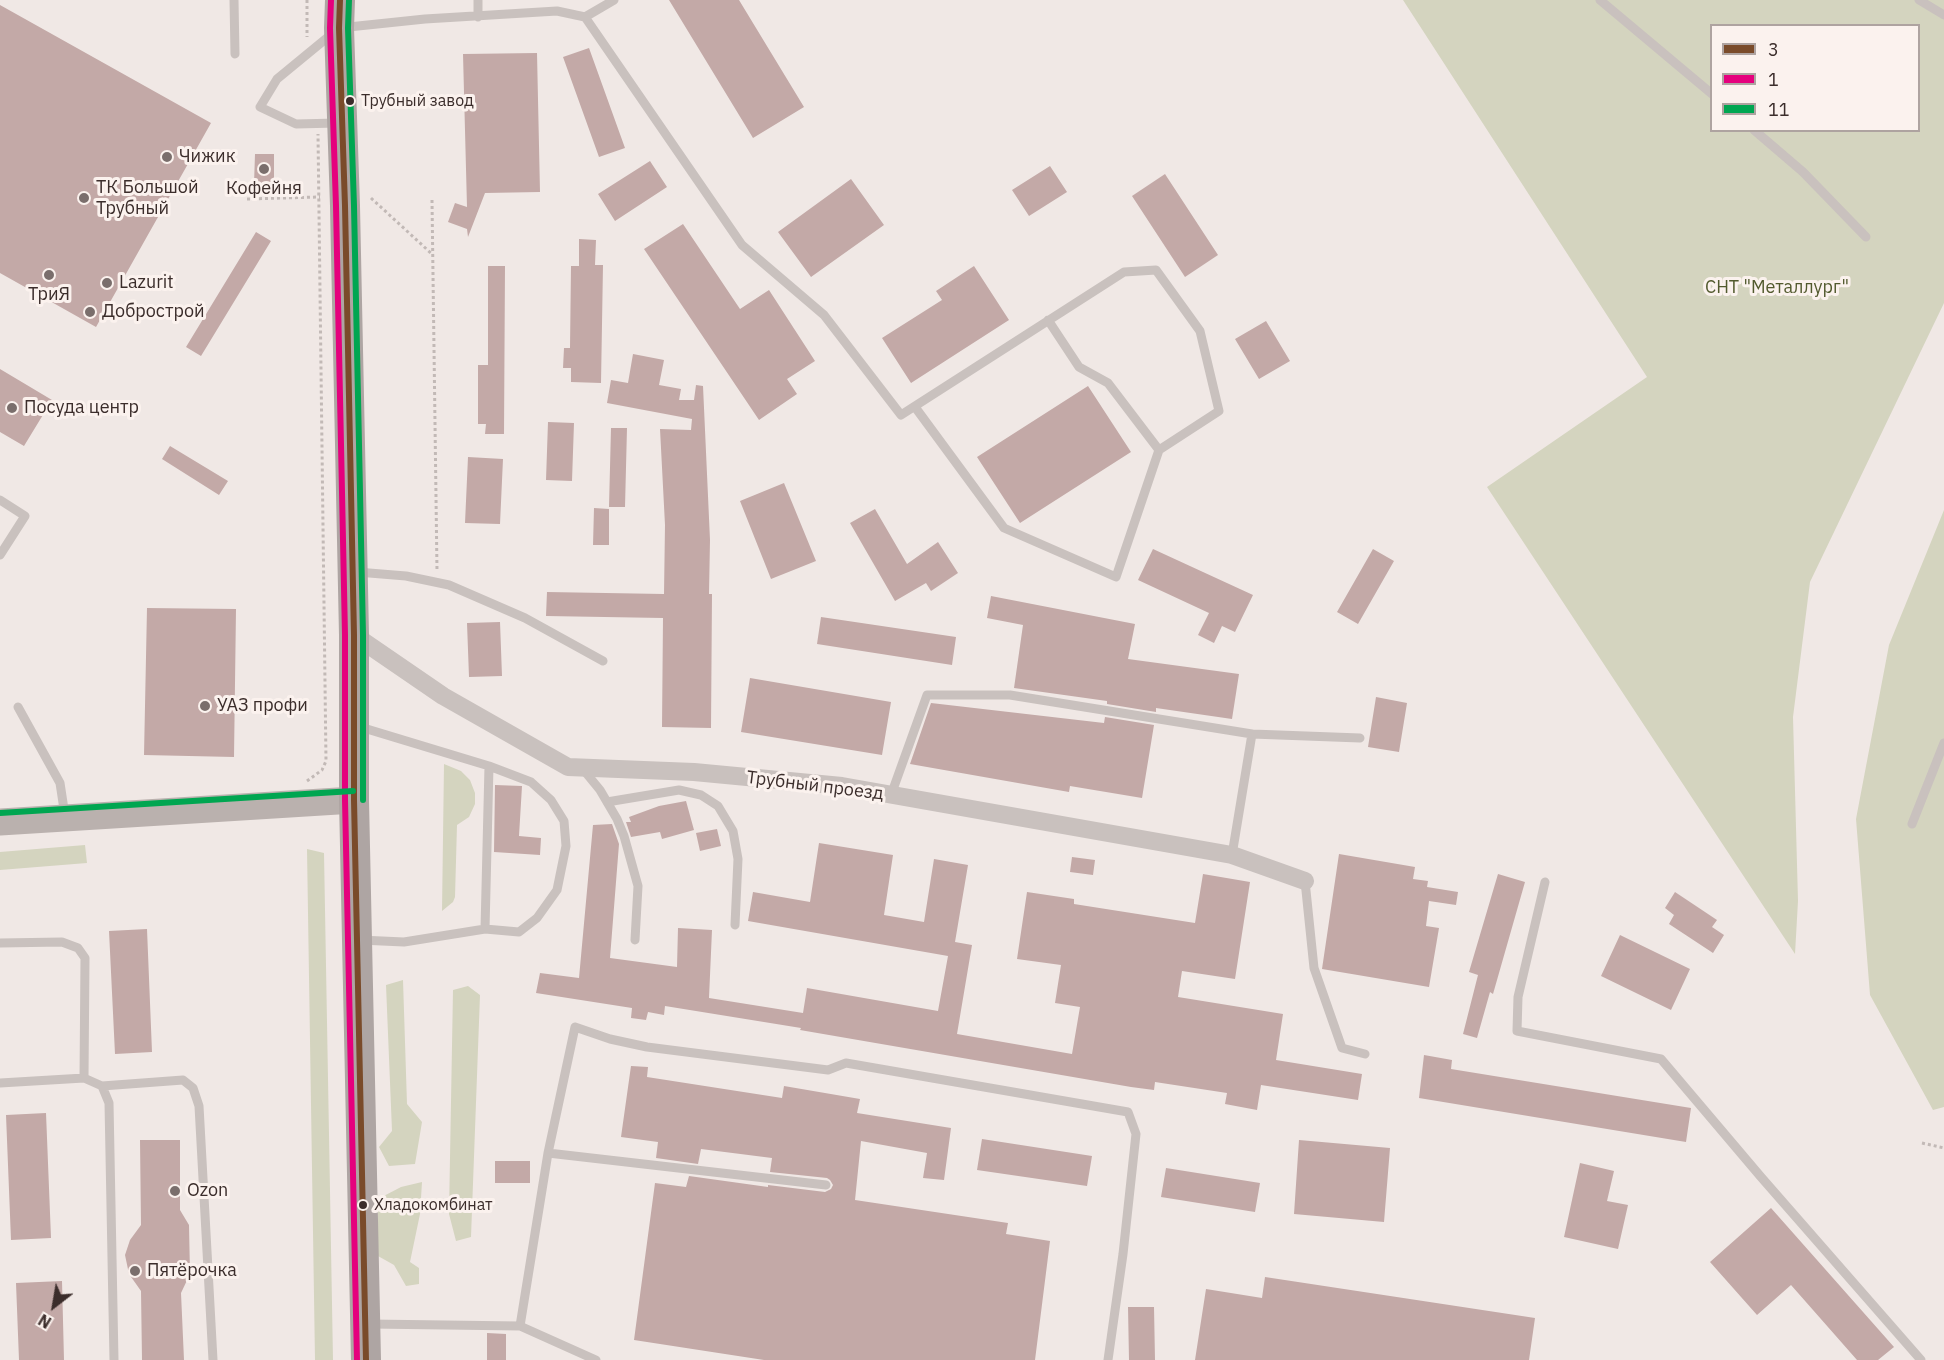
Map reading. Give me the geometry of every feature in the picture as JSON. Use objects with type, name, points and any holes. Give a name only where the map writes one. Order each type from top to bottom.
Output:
[{"type":"main road","points":[[339,14],[330,124],[354,635],[354,800],[366,1360]]},
{"type":"street","name":"Трубный проезд","points":[[354,635],[443,696],[568,767],[694,772],[842,786],[1232,855],[1305,881]]},
{"type":"street","points":[[0,822],[354,800]]},
{"type":"lane","points":[[234,0],[236,54]]},
{"type":"lane","points":[[478,0],[478,17]]},
{"type":"lane","points":[[330,124],[296,124],[260,107],[277,79],[308,54],[339,14],[425,19],[557,11],[585,17],[614,0]]},
{"type":"lane","points":[[1600,0],[1710,92]]},
{"type":"lane","points":[[1919,0],[1944,15]]},
{"type":"lane","points":[[585,17],[742,245],[824,315],[901,415],[1048,320],[1124,272],[1156,270],[1200,331],[1219,411],[1159,450],[1116,577],[1004,528],[915,406]]},
{"type":"lane","points":[[1756,132],[1803,172],[1866,237]]},
{"type":"lane","points":[[1048,320],[1079,367],[1108,383],[1159,450]]},
{"type":"lane","points":[[0,500],[25,516],[0,555]]},
{"type":"lane","points":[[352,572],[406,576],[449,585],[525,618],[603,661]]},
{"type":"lane","points":[[891,795],[927,694],[1010,695],[1252,734],[1360,738]]},
{"type":"lane","points":[[18,707],[60,783],[65,818]]},
{"type":"lane","points":[[355,725],[489,766],[531,782],[551,800],[564,821],[567,846],[557,890],[537,918],[519,932],[485,929],[404,942],[357,940]]},
{"type":"lane","points":[[1232,855],[1252,734]]},
{"type":"lane","points":[[1912,824],[1944,743]]},
{"type":"lane","points":[[485,929],[489,766]]},
{"type":"lane","points":[[582,768],[607,802],[624,836],[638,886],[635,940]]},
{"type":"lane","points":[[607,802],[679,790],[700,795],[717,806],[732,831],[738,859],[735,924]]},
{"type":"lane","points":[[1305,881],[1314,968],[1342,1048],[1365,1054]]},
{"type":"lane","points":[[1545,882],[1518,997],[1517,1032],[1661,1059],[1761,1178],[1921,1360]]},
{"type":"lane","points":[[0,943],[62,942],[78,948],[85,958],[84,1078]]},
{"type":"lane","points":[[520,1326],[548,1153],[575,1026],[610,1039],[647,1047],[828,1070],[846,1063],[1128,1112],[1136,1134],[1123,1254],[1108,1360]]},
{"type":"lane","points":[[0,1083],[84,1078],[102,1086],[183,1080],[193,1088],[199,1106],[213,1360]]},
{"type":"lane","points":[[102,1086],[109,1103],[114,1360]]},
{"type":"lane","points":[[548,1153],[826,1185]]},
{"type":"lane","points":[[364,1324],[520,1326],[596,1360]]},
{"type":"path","points":[[307,0],[308,54]]},
{"type":"path","points":[[300,784],[322,770],[326,760],[320,197],[330,124]]},
{"type":"path","points":[[247,199],[320,197]]},
{"type":"path","points":[[371,198],[433,255]]},
{"type":"path","points":[[432,200],[438,582]]},
{"type":"path","points":[[1922,1143],[1944,1148]]},
{"type":"green space","name":"СНТ \"Металлург\"","points":[[1403,0],[1944,0],[1944,303],[1810,582],[1793,717],[1798,901],[1795,954],[1487,487],[1647,377]]},
{"type":"green space","points":[[1944,510],[1944,1107],[1933,1110],[1870,995],[1856,819],[1889,645]]},
{"type":"green space","points":[[444,764],[461,771],[470,780],[475,793],[475,804],[469,817],[457,825],[455,897],[453,902],[442,911]]},
{"type":"green space","points":[[85,845],[87,863],[0,870],[0,852]]},
{"type":"green space","points":[[307,849],[324,853],[333,1360],[315,1360]]},
{"type":"green space","points":[[403,980],[407,1104],[422,1122],[415,1164],[389,1166],[379,1147],[392,1131],[386,985]]},
{"type":"green space","points":[[468,986],[480,995],[471,1237],[456,1241],[449,1214],[453,990]]},
{"type":"green space","points":[[422,1182],[420,1214],[410,1262],[419,1268],[419,1284],[406,1286],[394,1265],[378,1256],[378,1199],[401,1187]]},
{"type":"building","points":[[669,0],[739,0],[804,107],[753,138]]},
{"type":"building","name":"ТК Большой Трубный","points":[[0,5],[211,123],[96,327],[0,273]]},
{"type":"building","points":[[589,48],[625,148],[599,157],[563,57]]},
{"type":"building","points":[[537,53],[540,192],[485,193],[468,237],[467,229],[448,222],[455,203],[467,207],[463,54]]},
{"type":"building","name":"Кофейня","points":[[255,154],[274,154],[274,185],[254,184]]},
{"type":"building","points":[[650,161],[667,187],[615,221],[598,194]]},
{"type":"building","points":[[1050,166],[1067,192],[1029,216],[1012,190]]},
{"type":"building","points":[[1165,174],[1218,255],[1185,277],[1132,196]]},
{"type":"building","points":[[851,179],[884,225],[811,277],[778,232]]},
{"type":"building","points":[[683,224],[740,309],[769,290],[815,361],[787,379],[797,394],[759,420],[644,249]]},
{"type":"building","points":[[256,232],[271,241],[201,356],[186,347]]},
{"type":"building","points":[[579,239],[596,240],[595,265],[603,265],[601,383],[571,382],[571,368],[563,368],[564,348],[570,348],[571,266],[579,266]]},
{"type":"building","points":[[488,266],[505,266],[504,434],[485,434],[486,424],[478,424],[478,365],[488,365]]},
{"type":"building","points":[[974,266],[1009,320],[911,383],[882,338],[942,300],[936,291]]},
{"type":"building","points":[[1266,321],[1290,361],[1259,379],[1235,339]]},
{"type":"building","points":[[633,354],[664,360],[659,385],[681,389],[679,400],[694,400],[696,385],[703,386],[710,540],[709,594],[712,594],[711,728],[662,727],[663,618],[546,616],[547,592],[664,594],[665,525],[660,429],[691,430],[692,419],[607,403],[611,380],[628,383]]},
{"type":"building","points":[[0,369],[52,400],[24,446],[0,432]]},
{"type":"building","points":[[1088,386],[1131,452],[1020,523],[977,457]]},
{"type":"building","points":[[548,422],[574,423],[572,481],[546,480]]},
{"type":"building","points":[[611,428],[627,428],[625,507],[609,507]]},
{"type":"building","points":[[170,446],[228,481],[219,495],[162,459]]},
{"type":"building","points":[[468,457],[503,459],[500,524],[465,523]]},
{"type":"building","points":[[784,483],[816,561],[771,579],[740,501]]},
{"type":"building","points":[[594,508],[609,509],[609,545],[593,545]]},
{"type":"building","points":[[875,509],[907,564],[938,542],[958,573],[931,591],[926,583],[895,601],[850,523]]},
{"type":"building","points":[[1153,549],[1253,595],[1235,632],[1222,626],[1214,643],[1198,635],[1209,613],[1138,580]]},
{"type":"building","points":[[1373,549],[1394,561],[1358,624],[1337,612]]},
{"type":"building","points":[[991,596],[1135,624],[1128,659],[1239,674],[1232,719],[1156,708],[1156,712],[1107,704],[1107,701],[1014,688],[1023,625],[987,618]]},
{"type":"building","points":[[147,608],[236,609],[234,757],[144,755]]},
{"type":"building","points":[[821,617],[956,637],[952,665],[817,644]]},
{"type":"building","points":[[500,622],[502,676],[469,677],[467,623]]},
{"type":"building","points":[[750,678],[891,702],[882,755],[741,732]]},
{"type":"building","points":[[1376,697],[1407,703],[1399,752],[1368,747]]},
{"type":"building","points":[[931,703],[1104,723],[1105,717],[1154,725],[1142,798],[1070,786],[1069,792],[910,764]]},
{"type":"building","points":[[495,785],[522,786],[519,836],[541,838],[540,855],[494,852]]},
{"type":"building","points":[[686,801],[694,830],[662,839],[660,832],[631,837],[626,822],[631,822],[629,817],[659,806]]},
{"type":"building","points":[[612,824],[619,844],[610,958],[677,967],[678,928],[712,930],[709,998],[803,1013],[807,988],[938,1011],[948,956],[748,921],[753,892],[810,902],[819,843],[893,855],[884,915],[924,922],[934,859],[968,865],[955,942],[972,945],[957,1034],[1072,1054],[1080,1007],[1055,1003],[1061,965],[1017,959],[1027,892],[1074,899],[1074,904],[1195,923],[1203,874],[1250,882],[1235,979],[1182,971],[1178,997],[1283,1014],[1276,1060],[1362,1074],[1358,1100],[1261,1085],[1257,1110],[1225,1104],[1227,1093],[1155,1082],[1154,1090],[1131,1087],[665,1006],[664,1015],[648,1012],[646,1020],[631,1018],[632,1008],[536,993],[540,973],[579,978],[593,825]]},
{"type":"building","points":[[717,829],[721,846],[700,851],[696,833]]},
{"type":"building","points":[[1339,854],[1415,867],[1413,879],[1428,881],[1427,887],[1458,892],[1456,905],[1429,901],[1426,926],[1439,928],[1429,987],[1322,969]]},
{"type":"building","points":[[1072,857],[1095,860],[1093,875],[1070,872]]},
{"type":"building","points":[[1498,874],[1525,882],[1493,994],[1490,992],[1477,1038],[1463,1034],[1478,975],[1469,972]]},
{"type":"building","points":[[1675,892],[1717,920],[1712,927],[1724,935],[1713,953],[1669,924],[1674,915],[1665,908]]},
{"type":"building","points":[[147,929],[152,1052],[115,1054],[109,931]]},
{"type":"building","points":[[1620,935],[1690,969],[1671,1010],[1601,976]]},
{"type":"building","points":[[1424,1055],[1452,1060],[1451,1069],[1691,1108],[1686,1142],[1419,1098]]},
{"type":"building","points":[[631,1066],[648,1067],[647,1077],[782,1098],[784,1086],[860,1099],[857,1113],[951,1128],[944,1180],[923,1178],[927,1153],[861,1141],[855,1200],[1008,1223],[1006,1234],[1050,1241],[1035,1360],[764,1360],[634,1340],[655,1183],[686,1187],[689,1176],[825,1192],[833,1185],[827,1178],[770,1172],[772,1158],[701,1149],[698,1164],[656,1158],[658,1142],[621,1137]]},
{"type":"building","points":[[46,1113],[51,1238],[11,1240],[6,1115]]},
{"type":"building","points":[[982,1139],[1092,1156],[1087,1186],[977,1170]]},
{"type":"building","points":[[140,1140],[180,1140],[180,1210],[189,1225],[190,1274],[181,1293],[184,1360],[142,1360],[141,1291],[129,1274],[125,1255],[130,1240],[141,1225]]},
{"type":"building","points":[[1299,1140],[1390,1148],[1384,1222],[1294,1214]]},
{"type":"building","points":[[495,1161],[530,1161],[530,1183],[495,1183]]},
{"type":"building","points":[[1580,1163],[1614,1171],[1607,1201],[1628,1205],[1618,1249],[1564,1237]]},
{"type":"building","points":[[1166,1168],[1260,1183],[1255,1212],[1161,1197]]},
{"type":"building","points":[[1771,1208],[1894,1347],[1878,1360],[1857,1360],[1791,1285],[1757,1315],[1710,1262]]},
{"type":"building","points":[[1265,1277],[1535,1318],[1529,1360],[1195,1360],[1206,1289],[1262,1298]]},
{"type":"building","points":[[62,1281],[64,1360],[19,1360],[16,1283]]},
{"type":"building","points":[[1128,1307],[1154,1307],[1155,1360],[1129,1360]]},
{"type":"building","points":[[487,1333],[506,1334],[506,1360],[487,1360]]},
{"type":"transit line","name":"1","points":[[331,0],[345,635],[345,800],[357,1360]]},
{"type":"transit line","name":"3","points":[[340,0],[354,635],[354,800],[366,1360]]},
{"type":"transit line","name":"11","points":[[349,0],[363,635],[363,800]]},
{"type":"transit line","name":"11","points":[[0,813],[353,791]]},
{"type":"place","name":"Трубный завод","points":[[350,101]]},
{"type":"place","name":"Чижик","points":[[167,157]]},
{"type":"place","name":"Кофейня","points":[[264,169]]},
{"type":"place","name":"ТК Большой Трубный","points":[[84,198]]},
{"type":"place","name":"ТриЯ","points":[[49,275]]},
{"type":"place","name":"Lazurit","points":[[107,283]]},
{"type":"place","name":"Добрострой","points":[[90,312]]},
{"type":"place","name":"Посуда центр","points":[[12,408]]},
{"type":"place","name":"УАЗ профи","points":[[205,706]]},
{"type":"place","name":"Ozon","points":[[175,1191]]},
{"type":"place","name":"Хладокомбинат","points":[[363,1205]]},
{"type":"place","name":"Пятёрочка","points":[[135,1271]]}]
